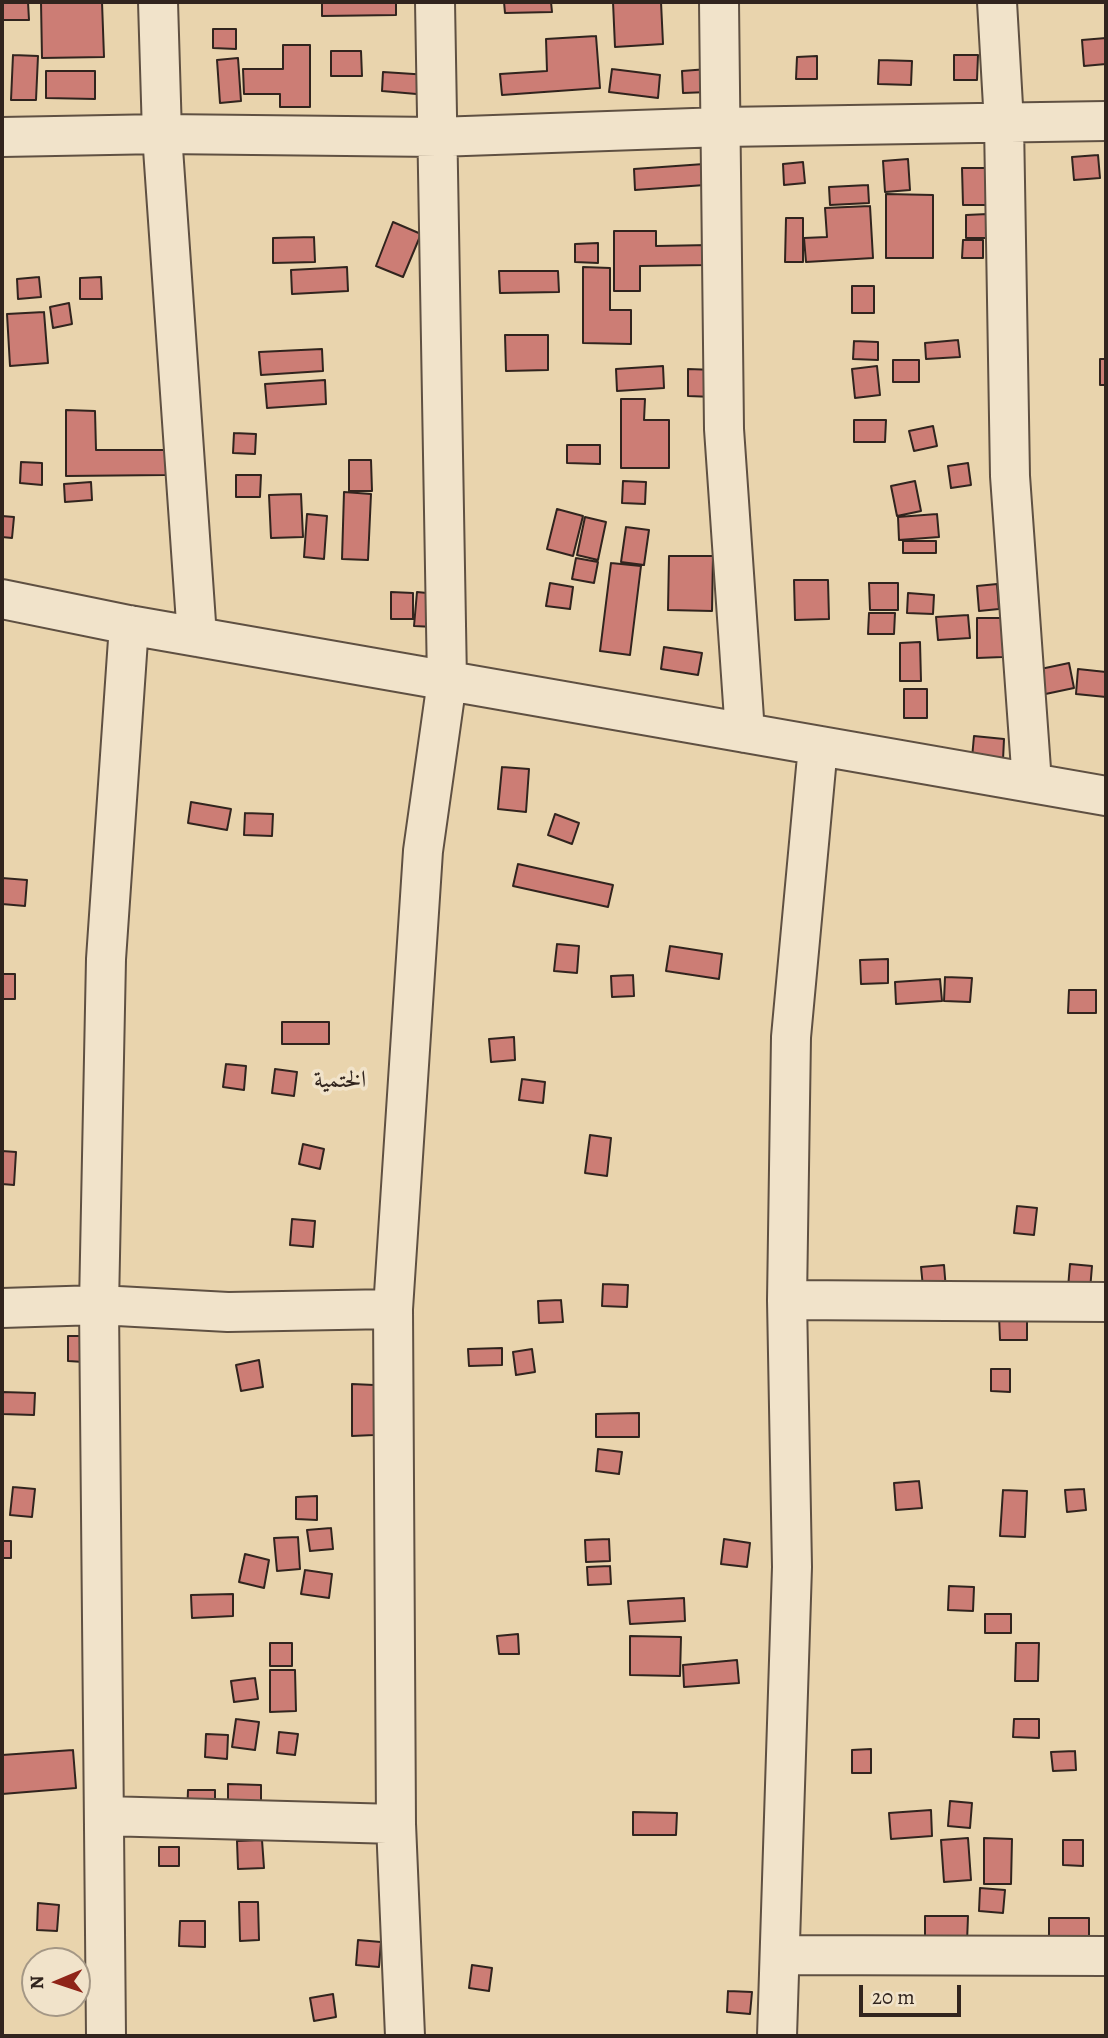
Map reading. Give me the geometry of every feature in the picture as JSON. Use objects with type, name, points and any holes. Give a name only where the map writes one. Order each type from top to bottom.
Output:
[{"type":"street","points":[[158,2],[162,134],[198,637]]},
{"type":"street","points":[[405,2036],[396,1824],[393,1310],[424,851],[447,681],[435,2]]},
{"type":"street","points":[[719,2],[724,429],[745,733]]},
{"type":"street","points":[[997,2],[1003,123],[1010,476],[1032,783]]},
{"type":"street","points":[[2,137],[162,134],[437,137],[722,127],[1106,121]]},
{"type":"street","points":[[2,599],[129,625],[1106,796]]},
{"type":"street","points":[[106,2036],[99,1305],[106,959],[129,625]]},
{"type":"street","points":[[778,2036],[792,1567],[787,1300],[791,1037],[818,746]]},
{"type":"street","points":[[787,1300],[1106,1302]]},
{"type":"street","points":[[2,1308],[99,1305],[228,1312],[393,1310]]},
{"type":"street","points":[[104,1816],[396,1824]]},
{"type":"street","points":[[781,1955],[1106,1956]]},
{"type":"building","points":[[2,2],[28,2],[29,20],[2,20]]},
{"type":"building","points":[[41,2],[102,2],[104,57],[42,58]]},
{"type":"building","points":[[322,2],[396,2],[396,15],[322,16]]},
{"type":"building","points":[[504,2],[551,2],[552,12],[505,13]]},
{"type":"building","points":[[613,2],[661,2],[663,44],[615,47]]},
{"type":"building","points":[[213,29],[236,29],[236,49],[213,48]]},
{"type":"building","points":[[596,36],[600,88],[502,95],[500,74],[547,71],[546,39]]},
{"type":"building","points":[[1106,38],[1106,64],[1084,66],[1082,40]]},
{"type":"building","points":[[283,45],[310,45],[310,107],[280,107],[280,94],[244,94],[243,69],[283,69]]},
{"type":"building","points":[[331,51],[361,51],[362,76],[331,76]]},
{"type":"building","points":[[13,55],[38,56],[36,100],[11,100]]},
{"type":"building","points":[[954,55],[978,55],[977,80],[954,80]]},
{"type":"building","points":[[817,56],[817,79],[796,79],[797,57]]},
{"type":"building","points":[[238,58],[241,101],[220,103],[217,60]]},
{"type":"building","points":[[879,60],[912,61],[911,85],[878,84]]},
{"type":"building","points":[[612,69],[660,75],[658,98],[609,92]]},
{"type":"building","points":[[708,69],[709,92],[683,93],[682,71]]},
{"type":"building","points":[[46,71],[95,71],[95,99],[46,98]]},
{"type":"building","points":[[383,72],[429,75],[428,95],[382,91]]},
{"type":"building","points":[[1098,155],[1100,178],[1074,180],[1072,157]]},
{"type":"building","points":[[908,159],[910,190],[885,192],[883,161]]},
{"type":"building","points":[[803,162],[805,183],[784,185],[783,164]]},
{"type":"building","points":[[704,164],[705,185],[635,190],[634,169]]},
{"type":"building","points":[[962,168],[990,168],[990,205],[963,205]]},
{"type":"building","points":[[868,185],[869,203],[830,205],[829,187]]},
{"type":"building","points":[[886,194],[933,195],[933,258],[886,258]]},
{"type":"building","points":[[870,206],[873,258],[806,262],[804,238],[827,237],[825,208]]},
{"type":"building","points":[[988,214],[988,238],[966,238],[966,215]]},
{"type":"building","points":[[786,218],[803,218],[803,262],[785,262]]},
{"type":"building","points":[[393,222],[421,234],[403,277],[376,266]]},
{"type":"building","points":[[614,231],[656,231],[656,246],[710,245],[710,265],[640,266],[640,291],[614,291]]},
{"type":"building","points":[[314,237],[315,262],[273,263],[273,238]]},
{"type":"building","points":[[963,240],[983,240],[983,258],[962,258]]},
{"type":"building","points":[[598,243],[598,263],[575,262],[575,244]]},
{"type":"building","points":[[347,267],[348,291],[292,294],[291,270]]},
{"type":"building","points":[[583,267],[610,268],[610,310],[631,310],[631,344],[583,343]]},
{"type":"building","points":[[499,271],[558,271],[559,292],[500,293]]},
{"type":"building","points":[[39,277],[41,297],[18,299],[17,279]]},
{"type":"building","points":[[101,277],[102,299],[80,299],[80,278]]},
{"type":"building","points":[[852,286],[874,286],[874,313],[852,313]]},
{"type":"building","points":[[69,303],[72,324],[53,328],[50,307]]},
{"type":"building","points":[[44,312],[48,363],[10,366],[7,314]]},
{"type":"building","points":[[505,335],[548,335],[548,370],[506,371]]},
{"type":"building","points":[[958,340],[960,357],[926,359],[925,343]]},
{"type":"building","points":[[854,341],[878,342],[878,360],[853,359]]},
{"type":"building","points":[[322,349],[323,371],[261,375],[259,352]]},
{"type":"building","points":[[1100,359],[1106,359],[1106,385],[1100,385]]},
{"type":"building","points":[[893,360],[919,360],[919,382],[893,382]]},
{"type":"building","points":[[663,366],[664,388],[617,391],[616,369]]},
{"type":"building","points":[[877,366],[880,395],[855,398],[852,369]]},
{"type":"building","points":[[688,369],[715,370],[714,397],[688,396]]},
{"type":"building","points":[[325,380],[326,404],[267,408],[265,384]]},
{"type":"building","points":[[621,399],[645,399],[644,420],[669,420],[669,468],[621,468]]},
{"type":"building","points":[[66,410],[95,411],[96,450],[166,450],[166,475],[66,476]]},
{"type":"building","points":[[854,420],[886,420],[885,442],[854,442]]},
{"type":"building","points":[[933,426],[937,446],[914,451],[909,431]]},
{"type":"building","points":[[234,433],[256,434],[255,454],[233,453]]},
{"type":"building","points":[[567,445],[600,445],[600,464],[567,463]]},
{"type":"building","points":[[349,460],[371,460],[372,491],[349,491]]},
{"type":"building","points":[[21,462],[42,463],[42,485],[20,483]]},
{"type":"building","points":[[968,463],[971,485],[951,488],[948,466]]},
{"type":"building","points":[[236,475],[261,475],[260,497],[236,497]]},
{"type":"building","points":[[623,481],[646,482],[645,504],[622,503]]},
{"type":"building","points":[[915,481],[921,511],[897,516],[891,486]]},
{"type":"building","points":[[91,482],[92,500],[65,502],[64,484]]},
{"type":"building","points":[[344,492],[371,494],[368,560],[342,559]]},
{"type":"building","points":[[301,494],[303,537],[271,538],[269,495]]},
{"type":"building","points":[[557,509],[583,516],[573,556],[547,549]]},
{"type":"building","points":[[307,514],[327,516],[324,559],[304,557]]},
{"type":"building","points":[[937,514],[939,537],[899,540],[898,517]]},
{"type":"building","points":[[2,516],[14,517],[12,538],[2,537]]},
{"type":"building","points":[[585,517],[606,522],[598,560],[577,555]]},
{"type":"building","points":[[626,527],[649,530],[644,565],[621,562]]},
{"type":"building","points":[[903,541],[936,541],[936,553],[903,553]]},
{"type":"building","points":[[669,556],[713,556],[712,611],[668,610]]},
{"type":"building","points":[[576,558],[598,562],[594,583],[572,579]]},
{"type":"building","points":[[611,563],[641,566],[630,655],[600,651]]},
{"type":"building","points":[[794,580],[828,580],[829,619],[795,620]]},
{"type":"building","points":[[550,583],[573,587],[570,609],[546,606]]},
{"type":"building","points":[[869,583],[898,583],[898,610],[870,610]]},
{"type":"building","points":[[997,584],[999,609],[979,611],[977,586]]},
{"type":"building","points":[[391,592],[413,593],[413,619],[391,619]]},
{"type":"building","points":[[417,592],[437,594],[434,627],[414,626]]},
{"type":"building","points":[[908,593],[934,595],[933,614],[907,613]]},
{"type":"building","points":[[869,613],[895,613],[894,634],[868,634]]},
{"type":"building","points":[[968,615],[970,638],[938,640],[936,617]]},
{"type":"building","points":[[977,618],[1003,618],[1003,657],[977,658]]},
{"type":"building","points":[[920,642],[921,681],[900,681],[900,643]]},
{"type":"building","points":[[664,647],[702,653],[698,675],[661,669]]},
{"type":"building","points":[[1069,663],[1074,688],[1036,696],[1031,671]]},
{"type":"building","points":[[1078,669],[1106,672],[1106,697],[1076,694]]},
{"type":"building","points":[[904,689],[927,689],[927,718],[904,718]]},
{"type":"building","points":[[974,736],[1004,739],[1003,760],[972,758]]},
{"type":"building","points":[[502,767],[529,769],[526,812],[498,809]]},
{"type":"building","points":[[191,802],[231,809],[227,830],[188,823]]},
{"type":"building","points":[[245,813],[273,814],[272,836],[244,835]]},
{"type":"building","points":[[555,814],[579,823],[572,844],[548,835]]},
{"type":"building","points":[[518,864],[613,885],[608,907],[513,886]]},
{"type":"building","points":[[2,878],[27,880],[25,906],[2,904]]},
{"type":"building","points":[[557,944],[579,946],[577,973],[554,971]]},
{"type":"building","points":[[670,946],[722,954],[719,979],[666,971]]},
{"type":"building","points":[[888,959],[888,983],[861,984],[860,960]]},
{"type":"building","points":[[2,974],[15,974],[15,999],[2,999]]},
{"type":"building","points":[[633,975],[634,996],[612,997],[611,976]]},
{"type":"building","points":[[945,977],[972,978],[970,1002],[944,1001]]},
{"type":"building","points":[[940,979],[942,1001],[896,1004],[895,982]]},
{"type":"building","points":[[1069,990],[1096,990],[1096,1013],[1068,1013]]},
{"type":"building","points":[[282,1022],[329,1022],[329,1044],[282,1044]]},
{"type":"building","points":[[514,1037],[515,1060],[491,1062],[489,1039]]},
{"type":"building","points":[[226,1064],[246,1066],[244,1090],[223,1087]]},
{"type":"building","points":[[275,1069],[297,1072],[294,1096],[272,1093]]},
{"type":"building","points":[[522,1079],[545,1082],[543,1103],[519,1100]]},
{"type":"building","points":[[590,1135],[611,1138],[607,1176],[585,1173]]},
{"type":"building","points":[[303,1144],[324,1149],[320,1169],[299,1164]]},
{"type":"building","points":[[2,1151],[16,1152],[14,1185],[2,1184]]},
{"type":"building","points":[[1017,1206],[1037,1208],[1034,1235],[1014,1233]]},
{"type":"building","points":[[292,1219],[315,1221],[313,1247],[290,1245]]},
{"type":"building","points":[[1070,1264],[1092,1266],[1090,1290],[1068,1288]]},
{"type":"building","points":[[944,1265],[948,1315],[926,1317],[921,1267]]},
{"type":"building","points":[[603,1284],[628,1285],[627,1307],[602,1306]]},
{"type":"building","points":[[561,1300],[563,1322],[539,1323],[538,1301]]},
{"type":"building","points":[[999,1315],[1027,1315],[1027,1340],[1000,1340]]},
{"type":"building","points":[[68,1336],[85,1336],[84,1362],[68,1361]]},
{"type":"building","points":[[502,1348],[502,1365],[469,1366],[468,1349]]},
{"type":"building","points":[[532,1349],[535,1372],[516,1375],[513,1352]]},
{"type":"building","points":[[259,1360],[263,1387],[241,1391],[236,1365]]},
{"type":"building","points":[[991,1369],[1010,1369],[1010,1392],[991,1391]]},
{"type":"building","points":[[352,1384],[374,1385],[374,1435],[352,1436]]},
{"type":"building","points":[[2,1392],[35,1393],[34,1415],[2,1414]]},
{"type":"building","points":[[639,1413],[639,1437],[596,1437],[596,1414]]},
{"type":"building","points":[[598,1449],[622,1452],[619,1474],[596,1471]]},
{"type":"building","points":[[919,1481],[922,1508],[896,1510],[894,1483]]},
{"type":"building","points":[[13,1487],[35,1489],[32,1517],[10,1515]]},
{"type":"building","points":[[1084,1489],[1086,1510],[1067,1512],[1065,1490]]},
{"type":"building","points":[[1003,1490],[1027,1491],[1025,1537],[1000,1536]]},
{"type":"building","points":[[317,1496],[317,1520],[296,1519],[296,1497]]},
{"type":"building","points":[[331,1528],[333,1549],[310,1551],[307,1530]]},
{"type":"building","points":[[298,1537],[300,1569],[277,1571],[274,1538]]},
{"type":"building","points":[[609,1539],[610,1561],[586,1562],[585,1540]]},
{"type":"building","points":[[724,1539],[750,1543],[747,1567],[721,1564]]},
{"type":"building","points":[[2,1541],[11,1541],[11,1558],[2,1558]]},
{"type":"building","points":[[245,1554],[269,1560],[264,1588],[239,1582]]},
{"type":"building","points":[[610,1566],[611,1584],[588,1585],[587,1567]]},
{"type":"building","points":[[305,1570],[332,1574],[329,1598],[301,1594]]},
{"type":"building","points":[[949,1586],[974,1587],[973,1611],[948,1610]]},
{"type":"building","points":[[233,1594],[233,1616],[192,1618],[191,1595]]},
{"type":"building","points":[[684,1598],[685,1621],[630,1624],[628,1601]]},
{"type":"building","points":[[985,1614],[1011,1614],[1011,1633],[985,1633]]},
{"type":"building","points":[[518,1634],[519,1654],[499,1654],[497,1636]]},
{"type":"building","points":[[630,1636],[681,1637],[680,1676],[630,1675]]},
{"type":"building","points":[[270,1643],[292,1643],[292,1666],[270,1666]]},
{"type":"building","points":[[1016,1643],[1039,1643],[1038,1681],[1015,1681]]},
{"type":"building","points":[[737,1660],[739,1683],[684,1687],[683,1665]]},
{"type":"building","points":[[270,1670],[295,1670],[296,1711],[270,1712]]},
{"type":"building","points":[[255,1678],[258,1699],[234,1702],[231,1681]]},
{"type":"building","points":[[236,1719],[259,1722],[255,1750],[232,1747]]},
{"type":"building","points":[[1014,1719],[1039,1719],[1039,1738],[1013,1737]]},
{"type":"building","points":[[279,1732],[298,1734],[295,1755],[277,1753]]},
{"type":"building","points":[[206,1734],[228,1735],[227,1759],[205,1757]]},
{"type":"building","points":[[871,1749],[871,1773],[852,1773],[852,1750]]},
{"type":"building","points":[[73,1750],[76,1788],[2,1794],[2,1755]]},
{"type":"building","points":[[1075,1751],[1076,1770],[1053,1771],[1051,1752]]},
{"type":"building","points":[[228,1784],[261,1785],[261,1811],[228,1811]]},
{"type":"building","points":[[188,1790],[215,1790],[215,1818],[187,1818]]},
{"type":"building","points":[[950,1801],[972,1803],[970,1828],[948,1826]]},
{"type":"building","points":[[931,1810],[932,1836],[891,1839],[889,1813]]},
{"type":"building","points":[[633,1812],[677,1813],[676,1835],[633,1835]]},
{"type":"building","points":[[968,1838],[971,1880],[944,1882],[941,1840]]},
{"type":"building","points":[[984,1838],[1012,1839],[1011,1884],[984,1884]]},
{"type":"building","points":[[262,1840],[264,1868],[238,1869],[237,1841]]},
{"type":"building","points":[[1063,1840],[1083,1840],[1083,1866],[1063,1865]]},
{"type":"building","points":[[159,1847],[179,1847],[179,1866],[159,1866]]},
{"type":"building","points":[[980,1888],[1005,1890],[1003,1913],[979,1911]]},
{"type":"building","points":[[239,1902],[258,1902],[259,1940],[240,1941]]},
{"type":"building","points":[[38,1903],[59,1905],[57,1931],[37,1930]]},
{"type":"building","points":[[925,1916],[968,1916],[967,1942],[925,1942]]},
{"type":"building","points":[[1049,1918],[1089,1918],[1089,1942],[1049,1942]]},
{"type":"building","points":[[180,1921],[205,1921],[205,1947],[179,1946]]},
{"type":"building","points":[[358,1940],[381,1942],[379,1967],[356,1965]]},
{"type":"building","points":[[472,1965],[492,1968],[489,1991],[469,1988]]},
{"type":"building","points":[[728,1991],[752,1992],[750,2014],[727,2012]]},
{"type":"building","points":[[333,1994],[336,2017],[314,2021],[310,1998]]},
{"type":"district","name":"الختمية","points":[[340,1081]]}]
